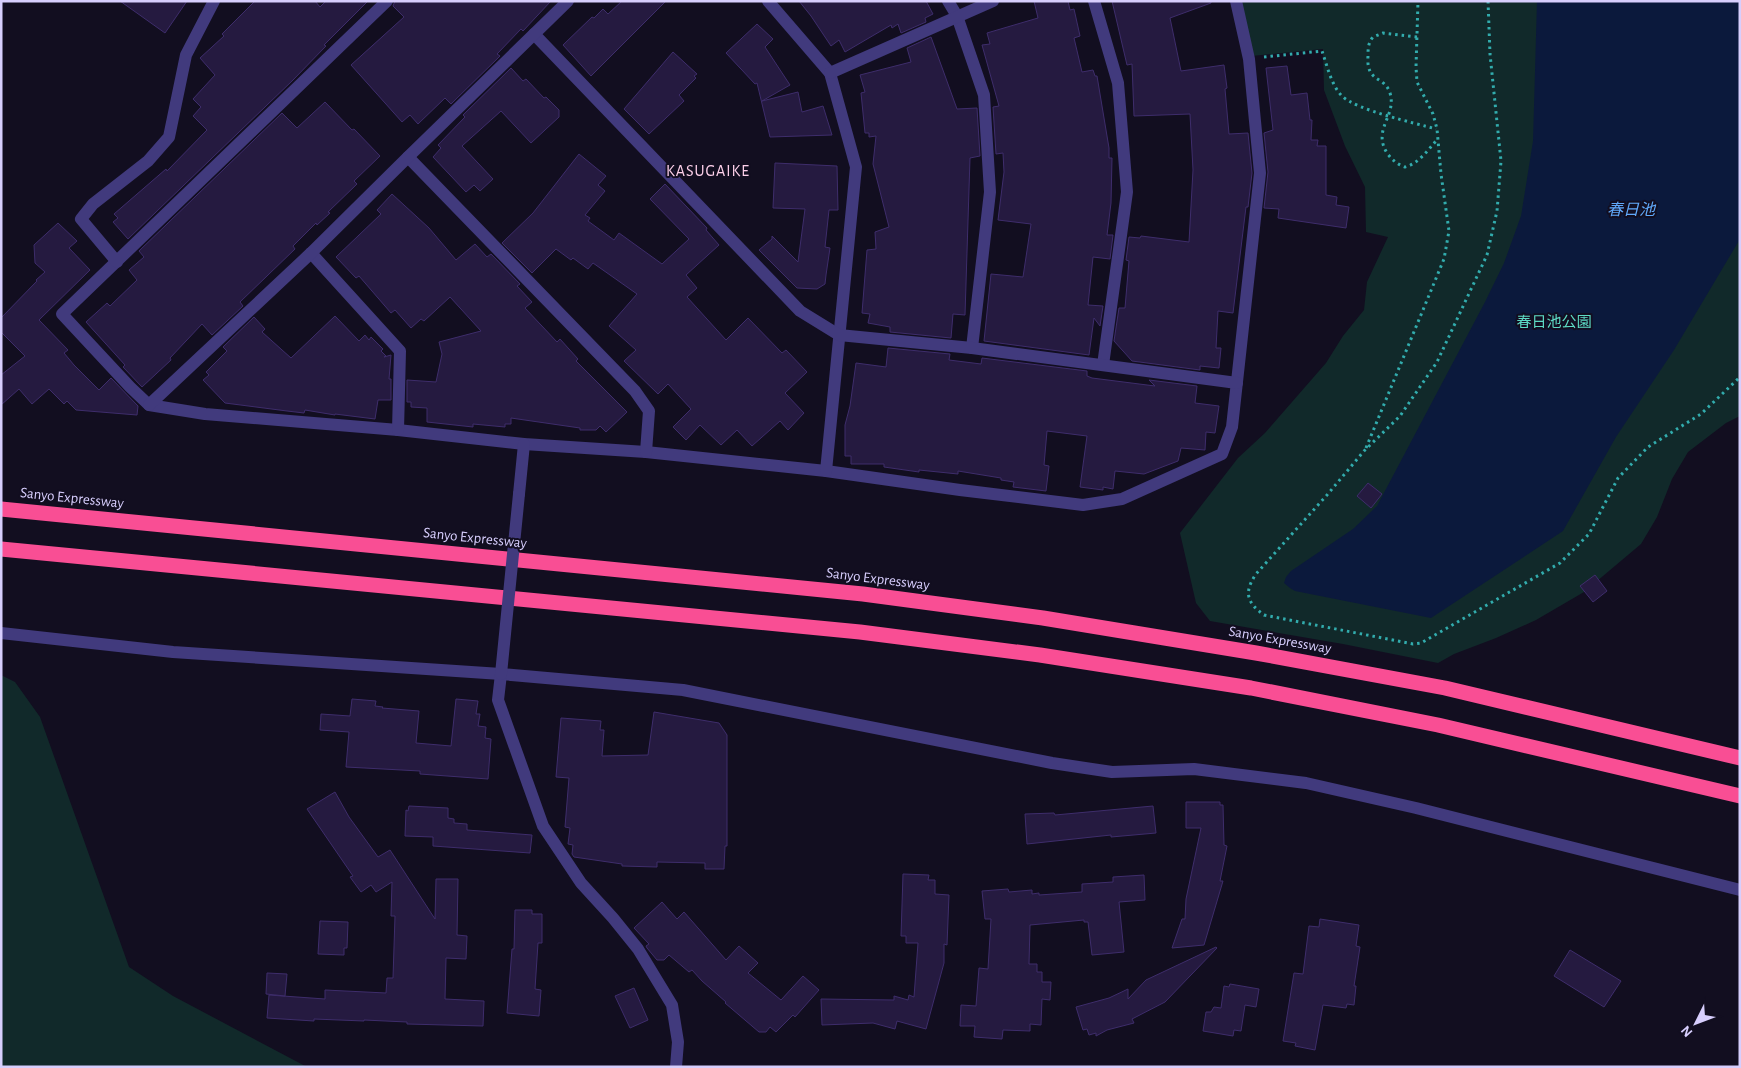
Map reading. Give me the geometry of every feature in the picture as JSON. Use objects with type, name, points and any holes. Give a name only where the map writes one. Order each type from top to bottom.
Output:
[{"type":"highway","name":"Sanyo Expressway","points":[[1,509],[864,594],[1043,618],[1256,653],[1445,688],[1740,758]]},
{"type":"highway","points":[[1,549],[860,632],[1040,655],[1279,693],[1447,727],[1740,796]]},
{"type":"street","points":[[117,262],[81,219],[93,204],[148,161],[169,137],[186,54],[214,1]]},
{"type":"street","points":[[387,1],[62,314],[149,405],[205,414],[398,430],[524,444],[646,452],[826,471],[1083,505],[1122,499],[1222,454],[1232,427],[1260,174],[1249,59],[1236,1]]},
{"type":"street","points":[[149,405],[311,253],[568,1]]},
{"type":"street","points":[[768,1],[830,73],[856,167],[826,471]]},
{"type":"street","points":[[948,1],[957,16],[984,95],[990,192],[972,348]]},
{"type":"street","points":[[830,73],[993,1]]},
{"type":"street","points":[[1094,1],[1118,83],[1127,192],[1103,364]]},
{"type":"street","points":[[534,34],[800,311],[839,336],[972,348],[1237,383]]},
{"type":"street","points":[[408,157],[635,391],[650,411],[646,452]]},
{"type":"street","points":[[311,253],[400,352],[398,430]]},
{"type":"street","points":[[524,444],[498,700],[544,826],[581,883],[638,949],[672,1005],[678,1042],[676,1067]]},
{"type":"street","points":[[1,633],[174,652],[501,674],[683,690],[1052,763],[1112,772],[1194,769],[1306,783],[1416,808],[1740,890]]},
{"type":"path","points":[[1364,451],[1444,259],[1449,231],[1433,114],[1417,82],[1418,1]]},
{"type":"path","points":[[1488,1],[1490,54],[1501,161],[1497,211],[1487,255],[1437,362],[1400,416],[1364,451],[1249,584],[1248,597],[1255,608],[1264,615],[1412,644],[1421,643],[1560,563],[1589,534],[1618,478],[1648,447],[1701,414],[1740,377]]},
{"type":"path","points":[[1417,37],[1383,33],[1373,37],[1369,42],[1368,68],[1372,75],[1386,85],[1390,93],[1391,101],[1388,115],[1382,127],[1382,142],[1389,155],[1398,165],[1405,167],[1415,163],[1437,141]]},
{"type":"path","points":[[1249,59],[1322,51],[1335,86],[1341,96],[1356,105],[1436,129]]},
{"type":"green space","name":"春日池公園","points":[[1240,1],[1740,1],[1740,416],[1726,423],[1688,452],[1672,479],[1657,517],[1641,544],[1584,592],[1536,620],[1454,654],[1438,663],[1210,621],[1196,603],[1180,533],[1238,458],[1265,433],[1326,363],[1343,336],[1364,310],[1367,282],[1388,237],[1366,232],[1365,187],[1345,146],[1324,90],[1323,49],[1251,56]]},
{"type":"green space","points":[[1,675],[15,682],[40,717],[129,967],[173,996],[307,1067],[1,1067]]},
{"type":"water","name":"春日池","points":[[1537,1],[1740,1],[1740,239],[1674,350],[1616,437],[1563,531],[1431,618],[1295,591],[1284,583],[1291,571],[1353,529],[1377,506],[1504,263],[1521,216],[1533,141]]},
{"type":"building","points":[[120,1],[187,1],[165,33]]},
{"type":"building","points":[[255,1],[315,1],[320,7],[326,1],[368,1],[324,45],[326,46],[293,80],[128,239],[113,222],[118,218],[114,214],[166,169],[167,171],[207,130],[193,116],[201,107],[193,99],[215,75],[200,58],[224,36],[222,34]]},
{"type":"building","points":[[395,1],[551,1],[523,31],[521,29],[497,54],[500,56],[451,104],[445,98],[418,124],[410,115],[402,122],[351,65],[404,17],[393,6]]},
{"type":"building","points":[[622,1],[666,1],[591,76],[563,45],[592,17],[594,18],[603,9],[608,14]]},
{"type":"building","points":[[799,1],[926,1],[933,14],[925,18],[926,22],[901,33],[898,24],[892,28],[891,25],[845,52],[839,40],[831,46]]},
{"type":"building","points":[[1034,1],[1068,1],[1070,10],[1074,9],[1080,36],[1074,38],[1082,72],[1093,70],[1095,76],[1097,76],[1109,158],[1112,158],[1111,203],[1107,235],[1113,235],[1110,259],[1093,257],[1088,305],[1103,306],[1100,326],[1094,318],[1089,355],[984,341],[991,274],[1023,277],[1031,224],[998,220],[1004,172],[1003,153],[996,154],[993,107],[999,106],[982,45],[990,44],[987,33],[1038,18]]},
{"type":"building","points":[[1112,1],[1211,1],[1211,3],[1170,18],[1181,71],[1224,65],[1229,134],[1248,133],[1252,173],[1248,207],[1246,207],[1233,313],[1218,311],[1216,348],[1221,348],[1219,368],[1200,366],[1200,370],[1132,361],[1114,341],[1119,308],[1125,308],[1129,261],[1126,260],[1129,237],[1140,238],[1141,236],[1189,242],[1193,170],[1190,114],[1134,116],[1132,64],[1127,65]]},
{"type":"building","points":[[757,24],[773,39],[765,47],[790,85],[762,101],[798,92],[802,112],[823,106],[832,135],[770,137],[757,83],[755,84],[726,53]]},
{"type":"building","points":[[931,37],[957,109],[977,108],[980,156],[970,158],[965,315],[953,314],[951,338],[890,332],[890,327],[868,323],[870,314],[862,313],[867,250],[876,249],[875,232],[889,227],[873,164],[876,136],[869,137],[869,133],[865,133],[861,93],[865,92],[860,75],[911,62],[907,48]]},
{"type":"building","points":[[673,52],[697,74],[694,76],[696,78],[679,95],[684,101],[649,134],[624,109]]},
{"type":"building","points":[[1287,66],[1291,95],[1307,93],[1310,120],[1312,120],[1311,140],[1318,140],[1317,146],[1326,146],[1326,195],[1337,197],[1336,205],[1349,207],[1346,228],[1278,218],[1279,209],[1264,208],[1268,172],[1264,133],[1273,130],[1266,68]]},
{"type":"building","points":[[511,68],[523,81],[526,79],[544,98],[546,97],[559,110],[559,117],[531,143],[501,111],[462,146],[493,179],[480,191],[474,185],[466,192],[433,157],[441,148],[438,145],[465,117],[463,115]]},
{"type":"building","points":[[325,102],[380,156],[354,181],[357,184],[328,212],[330,213],[317,225],[316,223],[293,246],[295,249],[240,302],[243,306],[212,335],[202,324],[170,358],[171,360],[142,387],[86,322],[107,303],[110,306],[137,280],[129,270],[144,257],[139,251],[282,113],[297,128]]},
{"type":"building","points":[[579,154],[606,176],[598,185],[605,191],[585,215],[590,218],[588,221],[614,240],[619,233],[662,264],[689,239],[650,199],[665,184],[707,228],[706,230],[719,245],[686,275],[697,288],[687,297],[726,340],[748,318],[782,353],[786,350],[807,372],[785,393],[804,413],[788,430],[780,421],[752,446],[737,430],[721,445],[700,425],[686,440],[673,427],[691,409],[668,384],[658,394],[624,361],[636,350],[609,326],[637,294],[593,263],[588,269],[556,249],[532,273],[502,243],[533,213]]},
{"type":"building","points":[[775,163],[837,166],[838,210],[829,210],[825,247],[830,248],[825,284],[817,289],[797,288],[759,250],[772,239],[772,236],[798,262],[805,209],[773,208]]},
{"type":"building","points":[[392,194],[429,228],[456,260],[475,244],[487,257],[491,254],[520,284],[517,286],[532,302],[525,308],[557,342],[560,339],[578,359],[576,361],[627,412],[606,432],[600,426],[596,430],[580,430],[580,428],[511,418],[511,424],[505,424],[505,427],[473,424],[473,427],[427,422],[427,408],[411,407],[411,402],[407,402],[407,380],[436,382],[442,354],[439,342],[481,331],[450,297],[424,321],[421,319],[411,328],[395,310],[391,313],[359,276],[356,278],[336,257],[381,214],[377,210]]},
{"type":"building","points":[[58,223],[77,241],[69,248],[90,270],[39,320],[68,350],[64,353],[74,365],[99,390],[111,378],[138,406],[137,415],[76,410],[67,401],[64,404],[49,389],[32,404],[19,389],[1,405],[1,375],[25,356],[1,332],[1,318],[45,272],[35,263],[34,245]]},
{"type":"building","points":[[335,316],[359,341],[365,335],[369,340],[371,337],[383,349],[381,351],[386,356],[384,357],[391,355],[389,379],[391,379],[391,400],[378,400],[375,419],[305,410],[304,413],[225,403],[203,380],[209,375],[206,372],[227,351],[223,347],[254,317],[265,329],[262,332],[291,358]]},
{"type":"building","points":[[888,348],[950,354],[949,360],[981,364],[982,358],[1087,371],[1087,376],[1092,378],[1155,386],[1149,380],[1197,386],[1195,403],[1219,406],[1215,433],[1206,432],[1205,450],[1181,448],[1178,461],[1144,474],[1115,471],[1113,489],[1103,487],[1103,490],[1080,487],[1087,436],[1047,431],[1044,465],[1049,466],[1046,491],[1013,487],[1014,482],[1001,480],[1001,478],[958,471],[958,474],[919,470],[919,472],[884,467],[884,464],[851,464],[851,456],[845,456],[845,425],[850,406],[856,363],[886,367]]},
{"type":"building","points":[[1368,483],[1382,494],[1371,508],[1357,496]]},
{"type":"building","points":[[1595,575],[1607,591],[1593,602],[1580,586]]},
{"type":"building","points":[[352,699],[376,701],[375,706],[382,708],[419,711],[416,743],[451,746],[456,699],[478,701],[476,714],[480,714],[478,726],[486,727],[485,738],[491,739],[488,779],[420,774],[420,771],[346,767],[349,732],[320,730],[321,714],[350,716]]},
{"type":"building","points":[[654,712],[719,723],[727,735],[727,846],[725,846],[724,869],[705,869],[705,863],[657,862],[657,867],[622,866],[622,864],[574,857],[572,854],[573,845],[568,844],[570,828],[565,827],[569,778],[556,777],[561,718],[601,721],[600,730],[604,730],[602,756],[648,755]]},
{"type":"building","points":[[335,792],[349,817],[378,857],[390,850],[435,919],[436,879],[458,879],[457,935],[467,936],[466,959],[446,958],[445,999],[484,1001],[483,1026],[407,1024],[407,1022],[364,1020],[314,1019],[314,1021],[267,1018],[269,995],[325,999],[325,990],[386,993],[387,978],[393,978],[395,916],[391,916],[392,882],[376,892],[371,885],[361,892],[350,877],[353,876],[307,809]]},
{"type":"building","points":[[1186,802],[1220,802],[1220,805],[1223,805],[1224,845],[1227,846],[1220,881],[1223,881],[1204,945],[1172,948],[1182,919],[1185,919],[1186,899],[1201,828],[1186,828]]},
{"type":"building","points":[[409,806],[448,808],[448,818],[454,819],[454,823],[467,824],[467,830],[532,835],[530,853],[433,846],[433,837],[405,836],[406,810],[408,811]]},
{"type":"building","points":[[1153,806],[1156,833],[1111,837],[1111,835],[1027,844],[1025,814],[1054,813],[1055,815]]},
{"type":"building","points":[[903,874],[929,875],[928,880],[935,880],[935,894],[949,895],[947,945],[944,944],[944,963],[926,1029],[897,1021],[895,1029],[873,1023],[822,1025],[821,999],[894,1000],[894,996],[908,1000],[909,995],[914,997],[918,943],[906,943],[906,936],[901,936]]},
{"type":"building","points":[[1144,875],[1145,900],[1119,902],[1124,952],[1092,955],[1088,922],[1084,922],[1084,920],[1030,925],[1029,964],[1037,964],[1037,972],[1042,972],[1042,982],[1051,982],[1050,1000],[1042,999],[1041,1025],[1030,1024],[1030,1031],[1003,1030],[1002,1039],[974,1037],[975,1026],[960,1026],[961,1005],[976,1006],[979,968],[988,969],[991,919],[985,919],[982,891],[1008,889],[1009,892],[1032,890],[1032,894],[1039,893],[1039,895],[1082,892],[1082,884],[1113,882],[1113,877]]},
{"type":"building","points":[[662,902],[677,919],[684,912],[726,960],[739,946],[758,963],[748,973],[781,1000],[803,976],[819,990],[795,1017],[793,1015],[776,1032],[770,1027],[766,1032],[759,1032],[725,1003],[692,970],[689,972],[669,955],[664,960],[657,960],[647,948],[646,946],[649,944],[634,928]]},
{"type":"building","points":[[515,910],[532,910],[532,914],[542,914],[542,943],[538,943],[535,989],[541,990],[539,1016],[507,1013],[512,949],[514,949]]},
{"type":"building","points":[[1320,919],[1359,925],[1356,946],[1360,947],[1354,986],[1356,986],[1354,1005],[1347,1004],[1346,1008],[1323,1005],[1315,1050],[1295,1046],[1296,1043],[1283,1041],[1294,973],[1303,974],[1309,926],[1319,927]]},
{"type":"building","points":[[320,921],[348,922],[347,948],[344,948],[344,955],[318,954]]},
{"type":"building","points":[[1216,947],[1165,1002],[1132,1019],[1134,1023],[1107,1030],[1096,1036],[1096,1033],[1089,1035],[1087,1029],[1083,1030],[1076,1007],[1109,998],[1128,989],[1128,999],[1146,980]]},
{"type":"building","points":[[1570,950],[1621,981],[1604,1007],[1554,976]]},
{"type":"building","points":[[267,973],[287,974],[285,996],[266,994]]},
{"type":"building","points":[[1230,984],[1259,989],[1256,1007],[1245,1005],[1241,1031],[1234,1030],[1233,1036],[1203,1031],[1206,1012],[1211,1012],[1214,1007],[1221,1008],[1224,986],[1229,987]]},
{"type":"building","points":[[634,988],[648,1020],[630,1028],[615,996]]},
{"type":"district","name":"KASUGAIKE","points":[[708,171]]}]
